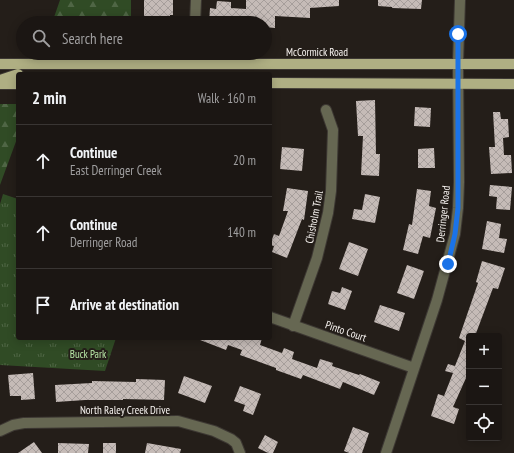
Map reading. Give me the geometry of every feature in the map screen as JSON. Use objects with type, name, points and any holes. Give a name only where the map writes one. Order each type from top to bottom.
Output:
[{"type":"main road","points":[[20,72],[29,63]]},
{"type":"main road","name":"McCormick Road","points":[[0,64],[514,64]]},
{"type":"main road","points":[[0,80],[16,75]]},
{"type":"main road","points":[[272,83],[514,84]]},
{"type":"main road","points":[[0,84],[16,84]]},
{"type":"street","points":[[195,16],[196,0]]},
{"type":"street","name":"Derringer Road","points":[[386,453],[437,300],[455,234],[459,182],[458,34],[460,0]]},
{"type":"street","name":"Chisholm Trail","points":[[293,326],[317,258],[328,213],[331,192],[333,130],[326,110]]},
{"type":"street","name":"Pinto Court","points":[[272,318],[414,368]]},
{"type":"street","name":"North Raley Creek Drive","points":[[0,431],[13,425],[24,423],[178,421],[214,431],[231,439],[236,443],[240,453]]},
{"type":"green space","points":[[60,0],[131,0],[131,16],[54,16]]},
{"type":"green space","points":[[0,104],[16,104],[16,141],[0,185]]},
{"type":"green space","name":"Buck Park","points":[[3,194],[16,198],[16,340],[115,340],[105,371],[0,365],[0,204]]},
{"type":"building","points":[[144,0],[173,0],[173,15],[144,16]]},
{"type":"building","points":[[246,0],[339,0],[339,6],[310,8],[310,18],[275,16],[275,28],[272,28],[272,16],[209,16],[210,8],[216,9],[217,1],[231,2],[231,8],[246,9]]},
{"type":"building","points":[[378,0],[422,0],[421,9],[378,6]]},
{"type":"building","points":[[375,100],[376,154],[380,154],[379,176],[361,175],[363,136],[358,136],[356,101]]},
{"type":"building","points":[[415,107],[431,108],[430,127],[414,126]]},
{"type":"building","points":[[493,112],[500,112],[501,119],[508,119],[509,137],[503,138],[504,155],[511,155],[512,173],[491,174],[489,147],[495,147]]},
{"type":"building","points":[[282,147],[304,149],[302,171],[280,169]]},
{"type":"building","points":[[434,148],[435,168],[418,168],[418,149]]},
{"type":"building","points":[[490,185],[512,187],[510,210],[496,209],[497,197],[489,196]]},
{"type":"building","points":[[287,188],[308,191],[304,220],[302,219],[287,258],[272,252],[274,246],[272,246],[272,240],[274,234],[279,236],[288,211],[283,211]]},
{"type":"building","points":[[417,189],[431,191],[429,206],[436,208],[430,238],[423,236],[418,254],[403,250],[409,224],[412,225]]},
{"type":"building","points":[[365,194],[380,197],[375,223],[352,219],[354,209],[362,210]]},
{"type":"building","points":[[487,221],[501,224],[499,238],[507,239],[504,253],[482,249]]},
{"type":"building","points":[[349,242],[368,249],[358,276],[339,269]]},
{"type":"building","points":[[482,261],[505,268],[498,289],[493,288],[476,333],[466,333],[466,378],[453,407],[459,409],[454,424],[431,416],[438,394],[444,396],[453,373],[445,371],[448,364],[455,366],[465,341],[459,338],[478,283],[476,282]]},
{"type":"building","points":[[407,265],[424,271],[414,299],[397,293]]},
{"type":"building","points":[[342,287],[352,291],[345,310],[328,304],[332,291],[340,293]]},
{"type":"building","points":[[380,305],[405,313],[399,331],[374,322]]},
{"type":"building","points":[[200,340],[261,340],[260,345],[282,353],[284,348],[294,352],[292,359],[317,368],[320,359],[333,363],[332,366],[359,375],[360,374],[380,382],[374,395],[343,382],[340,389],[303,375],[301,379],[276,370],[276,368],[240,355],[242,350],[228,345],[226,350]]},
{"type":"building","points":[[33,373],[35,399],[21,400],[21,396],[10,396],[8,375]]},
{"type":"building","points":[[184,376],[212,386],[205,403],[178,393]]},
{"type":"building","points":[[136,379],[165,380],[164,400],[123,399],[56,402],[55,385],[92,383],[92,381],[136,382]]},
{"type":"building","points":[[240,386],[261,394],[253,415],[243,411],[245,405],[234,401]]},
{"type":"building","points":[[353,427],[369,433],[362,453],[349,453],[344,451]]},
{"type":"building","points":[[265,435],[278,442],[273,453],[268,453],[258,448]]},
{"type":"building","points":[[34,442],[42,453],[18,453]]},
{"type":"building","points":[[58,443],[89,444],[88,453],[58,453]]},
{"type":"building","points":[[103,443],[116,443],[116,453],[103,453]]},
{"type":"building","points":[[147,443],[181,449],[180,453],[145,453]]},
{"type":"route","points":[[448,264],[455,234],[458,208],[458,34]]}]
